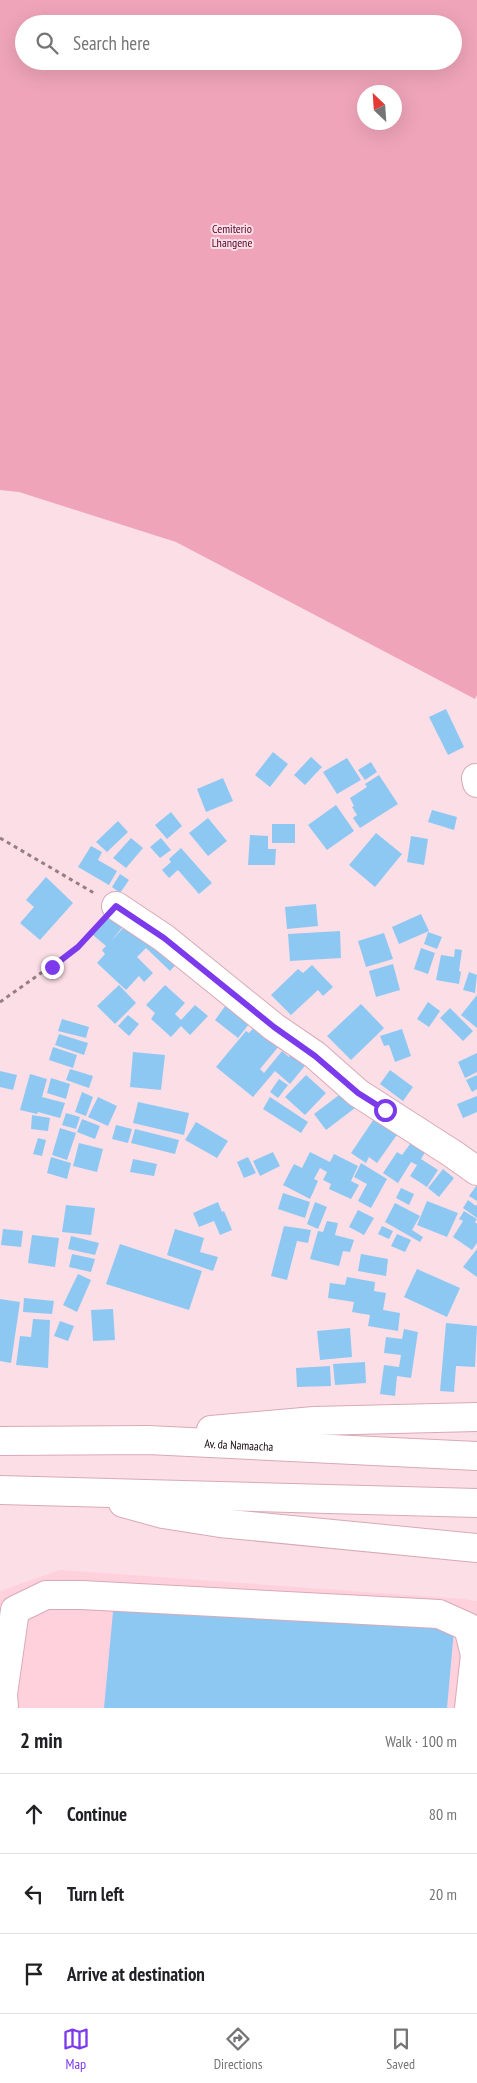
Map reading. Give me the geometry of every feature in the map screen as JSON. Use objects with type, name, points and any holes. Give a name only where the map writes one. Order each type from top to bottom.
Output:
[{"type":"main road","points":[[116,906],[164,938],[274,1027],[315,1056],[358,1093],[477,1171]]},
{"type":"main road","points":[[148,1440],[194,1432],[314,1421],[477,1417]]},
{"type":"main road","name":"Av. da Namaacha","points":[[0,1441],[148,1440],[477,1456]]},
{"type":"main road","points":[[0,1490],[477,1503]]},
{"type":"main road","points":[[91,1492],[163,1514],[211,1521],[477,1548]]},
{"type":"main road","points":[[4,1708],[3,1694],[15,1610],[46,1595],[82,1595],[439,1614],[468,1626],[475,1654],[475,1679],[469,1708]]},
{"type":"path","points":[[0,838],[116,906],[78,947],[0,1002]]},
{"type":"shaded area","points":[[60,1570],[477,1601],[477,1708],[0,1708],[0,1591]]},
{"type":"green space","name":"Cemiterio Lhangene","points":[[0,0],[477,0],[477,695],[475,699],[176,542],[19,492],[0,490]]},
{"type":"building","points":[[446,709],[464,747],[448,755],[429,717]]},
{"type":"building","points":[[273,752],[288,764],[270,787],[255,775]]},
{"type":"building","points":[[311,757],[322,767],[305,785],[294,775]]},
{"type":"building","points":[[347,758],[361,780],[337,794],[323,772]]},
{"type":"building","points":[[371,762],[377,772],[365,780],[358,770]]},
{"type":"building","points":[[379,775],[398,804],[360,828],[353,818],[357,815],[352,807],[354,806],[350,798],[367,787],[365,784]]},
{"type":"building","points":[[223,778],[233,801],[206,812],[197,789]]},
{"type":"building","points":[[336,805],[354,831],[327,850],[308,825]]},
{"type":"building","points":[[432,810],[457,817],[454,830],[428,822]]},
{"type":"building","points":[[171,812],[182,826],[167,839],[155,825]]},
{"type":"building","points":[[208,818],[227,841],[208,856],[189,833]]},
{"type":"building","points":[[118,821],[128,832],[107,852],[96,842]]},
{"type":"building","points":[[272,824],[295,824],[295,843],[272,843]]},
{"type":"building","points":[[376,833],[402,854],[375,887],[349,865]]},
{"type":"building","points":[[250,835],[268,836],[268,849],[276,849],[275,865],[248,865]]},
{"type":"building","points":[[411,836],[428,839],[424,865],[407,862]]},
{"type":"building","points":[[131,838],[143,848],[126,868],[113,858]]},
{"type":"building","points":[[161,838],[171,850],[160,858],[150,847]]},
{"type":"building","points":[[91,846],[102,852],[98,860],[117,871],[109,885],[78,867]]},
{"type":"building","points":[[181,848],[212,883],[199,894],[178,870],[169,878],[162,870],[171,862],[169,859]]},
{"type":"building","points":[[120,874],[129,880],[120,893],[112,887]]},
{"type":"building","points":[[46,877],[73,903],[40,940],[20,923],[34,907],[26,900]]},
{"type":"building","points":[[316,904],[318,926],[287,929],[285,907]]},
{"type":"building","points":[[113,912],[126,923],[111,941],[126,925],[181,959],[170,971],[146,948],[137,957],[153,973],[144,982],[139,976],[126,990],[97,963],[105,954],[102,950],[106,946],[93,935]]},
{"type":"building","points":[[421,914],[429,931],[399,944],[392,927]]},
{"type":"building","points":[[340,931],[341,958],[290,961],[288,934]]},
{"type":"building","points":[[428,932],[442,937],[437,949],[424,944]]},
{"type":"building","points":[[384,933],[393,959],[366,967],[358,941]]},
{"type":"building","points":[[421,948],[435,953],[428,974],[414,969]]},
{"type":"building","points":[[455,949],[462,950],[459,984],[436,980],[441,955],[454,957]]},
{"type":"building","points":[[393,964],[400,990],[376,997],[369,971]]},
{"type":"building","points":[[312,965],[333,987],[323,996],[318,990],[291,1015],[271,995],[298,969],[303,973]]},
{"type":"building","points":[[469,972],[477,975],[475,993],[463,990]]},
{"type":"building","points":[[119,985],[136,1003],[115,1024],[97,1006]]},
{"type":"building","points":[[165,985],[185,1003],[175,1014],[181,1020],[195,1005],[208,1016],[190,1035],[181,1026],[171,1037],[151,1019],[155,1013],[146,1005]]},
{"type":"building","points":[[477,995],[477,1028],[461,1015]]},
{"type":"building","points":[[428,1002],[440,1011],[429,1027],[417,1019]]},
{"type":"building","points":[[361,1004],[384,1028],[351,1060],[327,1036]]},
{"type":"building","points":[[226,1005],[249,1024],[238,1038],[215,1020]]},
{"type":"building","points":[[450,1008],[473,1031],[463,1041],[440,1018]]},
{"type":"building","points":[[128,1015],[139,1024],[129,1036],[118,1026]]},
{"type":"building","points":[[62,1019],[89,1027],[86,1038],[58,1031]]},
{"type":"building","points":[[260,1021],[284,1040],[260,1069],[264,1073],[282,1051],[289,1057],[294,1051],[308,1062],[290,1084],[275,1071],[253,1097],[216,1067],[246,1031],[249,1033]]},
{"type":"building","points":[[402,1029],[411,1056],[395,1062],[389,1045],[384,1046],[380,1036]]},
{"type":"building","points":[[59,1034],[88,1043],[84,1055],[55,1045]]},
{"type":"building","points":[[53,1047],[77,1055],[73,1068],[49,1060]]},
{"type":"building","points":[[133,1052],[165,1055],[161,1090],[130,1087]]},
{"type":"building","points":[[477,1053],[477,1072],[465,1078],[458,1062]]},
{"type":"building","points":[[70,1069],[93,1076],[89,1088],[66,1080]]},
{"type":"building","points":[[390,1070],[413,1087],[403,1101],[380,1084]]},
{"type":"building","points":[[0,1071],[17,1075],[13,1090],[0,1087]]},
{"type":"building","points":[[30,1074],[47,1079],[42,1097],[65,1103],[60,1118],[38,1112],[37,1114],[20,1110]]},
{"type":"building","points":[[306,1075],[326,1093],[305,1115],[285,1097]]},
{"type":"building","points":[[477,1075],[477,1089],[472,1092],[466,1080]]},
{"type":"building","points":[[51,1078],[70,1084],[66,1099],[47,1093]]},
{"type":"building","points":[[279,1079],[288,1085],[278,1098],[270,1092]]},
{"type":"building","points":[[82,1092],[93,1097],[86,1116],[75,1112]]},
{"type":"building","points":[[343,1092],[355,1108],[326,1130],[314,1114]]},
{"type":"building","points":[[477,1096],[477,1112],[463,1118],[457,1104]]},
{"type":"building","points":[[98,1097],[117,1106],[108,1126],[88,1117]]},
{"type":"building","points":[[270,1097],[308,1122],[301,1133],[263,1109]]},
{"type":"building","points":[[138,1102],[189,1113],[184,1135],[133,1123]]},
{"type":"building","points":[[66,1113],[80,1117],[76,1129],[62,1125]]},
{"type":"building","points":[[378,1113],[401,1129],[377,1163],[369,1157],[366,1163],[351,1153]]},
{"type":"building","points":[[32,1115],[50,1118],[48,1131],[31,1129]]},
{"type":"building","points":[[82,1119],[100,1126],[95,1139],[77,1132]]},
{"type":"building","points":[[196,1122],[228,1141],[217,1158],[185,1140]]},
{"type":"building","points":[[116,1125],[132,1129],[128,1143],[112,1139]]},
{"type":"building","points":[[60,1128],[76,1133],[67,1160],[52,1155]]},
{"type":"building","points":[[135,1129],[179,1140],[175,1154],[131,1143]]},
{"type":"building","points":[[416,1136],[430,1144],[421,1159],[438,1170],[427,1187],[410,1176],[417,1165],[411,1162],[398,1183],[383,1173],[397,1152],[402,1155]]},
{"type":"building","points":[[38,1138],[46,1140],[42,1156],[33,1154]]},
{"type":"building","points":[[79,1143],[103,1149],[97,1172],[73,1166]]},
{"type":"building","points":[[273,1152],[280,1166],[260,1176],[253,1161]]},
{"type":"building","points":[[310,1152],[330,1162],[334,1154],[358,1166],[351,1181],[359,1185],[351,1199],[329,1189],[331,1184],[323,1180],[327,1172],[320,1168],[314,1179],[318,1181],[310,1199],[283,1185],[294,1164],[302,1168]]},
{"type":"building","points":[[51,1157],[71,1163],[67,1179],[47,1173]]},
{"type":"building","points":[[248,1157],[256,1173],[244,1178],[237,1162]]},
{"type":"building","points":[[133,1159],[157,1164],[154,1176],[130,1172]]},
{"type":"building","points":[[361,1163],[387,1179],[371,1208],[358,1201],[367,1184],[354,1177]]},
{"type":"building","points":[[443,1169],[454,1178],[439,1197],[428,1188]]},
{"type":"building","points":[[477,1185],[477,1201],[469,1196]]},
{"type":"building","points":[[401,1188],[414,1194],[409,1205],[396,1198]]},
{"type":"building","points":[[283,1193],[310,1202],[305,1218],[278,1209]]},
{"type":"building","points":[[468,1200],[476,1206],[477,1204],[477,1218],[463,1208]]},
{"type":"building","points":[[427,1201],[458,1213],[447,1237],[417,1225]]},
{"type":"building","points":[[218,1202],[232,1230],[220,1235],[214,1221],[199,1227],[193,1213]]},
{"type":"building","points":[[315,1202],[327,1207],[318,1229],[307,1224]]},
{"type":"building","points":[[395,1203],[420,1216],[412,1230],[423,1237],[420,1242],[385,1222]]},
{"type":"building","points":[[66,1205],[95,1208],[91,1235],[62,1232]]},
{"type":"building","points":[[358,1210],[374,1218],[364,1235],[349,1227]]},
{"type":"building","points":[[464,1211],[477,1219],[475,1222],[477,1224],[477,1243],[472,1250],[453,1237],[463,1221],[459,1219]]},
{"type":"building","points":[[327,1221],[338,1223],[335,1235],[354,1240],[350,1252],[343,1251],[339,1266],[310,1259],[318,1231],[323,1232]]},
{"type":"building","points":[[284,1226],[311,1230],[308,1243],[297,1241],[287,1280],[271,1276]]},
{"type":"building","points":[[382,1226],[393,1231],[389,1239],[378,1234]]},
{"type":"building","points":[[3,1229],[23,1231],[21,1247],[1,1245]]},
{"type":"building","points":[[175,1229],[204,1238],[200,1252],[218,1257],[213,1271],[167,1255]]},
{"type":"building","points":[[397,1234],[411,1240],[405,1252],[391,1246]]},
{"type":"building","points":[[32,1235],[59,1238],[55,1267],[28,1263]]},
{"type":"building","points":[[71,1236],[99,1243],[95,1255],[68,1249]]},
{"type":"building","points":[[120,1244],[202,1271],[189,1310],[106,1284]]},
{"type":"building","points":[[477,1249],[477,1277],[463,1267]]},
{"type":"building","points":[[72,1254],[95,1259],[91,1272],[69,1267]]},
{"type":"building","points":[[361,1254],[388,1259],[386,1276],[358,1271]]},
{"type":"building","points":[[417,1269],[460,1288],[447,1317],[404,1297]]},
{"type":"building","points":[[78,1274],[91,1280],[77,1312],[63,1305]]},
{"type":"building","points":[[347,1277],[375,1282],[374,1291],[386,1293],[383,1310],[400,1313],[398,1331],[368,1326],[370,1315],[352,1312],[354,1302],[328,1298],[330,1283],[345,1285]]},
{"type":"building","points":[[24,1298],[54,1301],[52,1314],[23,1312]]},
{"type":"building","points":[[0,1299],[20,1302],[11,1363],[0,1361]]},
{"type":"building","points":[[113,1309],[115,1340],[93,1341],[91,1310]]},
{"type":"building","points":[[33,1319],[50,1320],[48,1368],[16,1365],[20,1336],[31,1337]]},
{"type":"building","points":[[60,1321],[74,1326],[68,1341],[54,1336]]},
{"type":"building","points":[[446,1323],[477,1326],[475,1367],[456,1366],[454,1392],[440,1391]]},
{"type":"building","points":[[350,1328],[352,1357],[320,1360],[317,1331]]},
{"type":"building","points":[[404,1329],[418,1332],[411,1378],[397,1376],[395,1396],[380,1394],[384,1365],[399,1367],[401,1355],[384,1353],[386,1337],[402,1339]]},
{"type":"building","points":[[365,1362],[366,1383],[335,1385],[333,1364]]},
{"type":"building","points":[[330,1366],[331,1386],[297,1387],[296,1368]]},
{"type":"building","points":[[114,1601],[454,1630],[447,1708],[104,1708]]},
{"type":"route","points":[[52,967],[78,947],[116,906],[164,938],[274,1027],[315,1056],[358,1093],[385,1110]]}]
